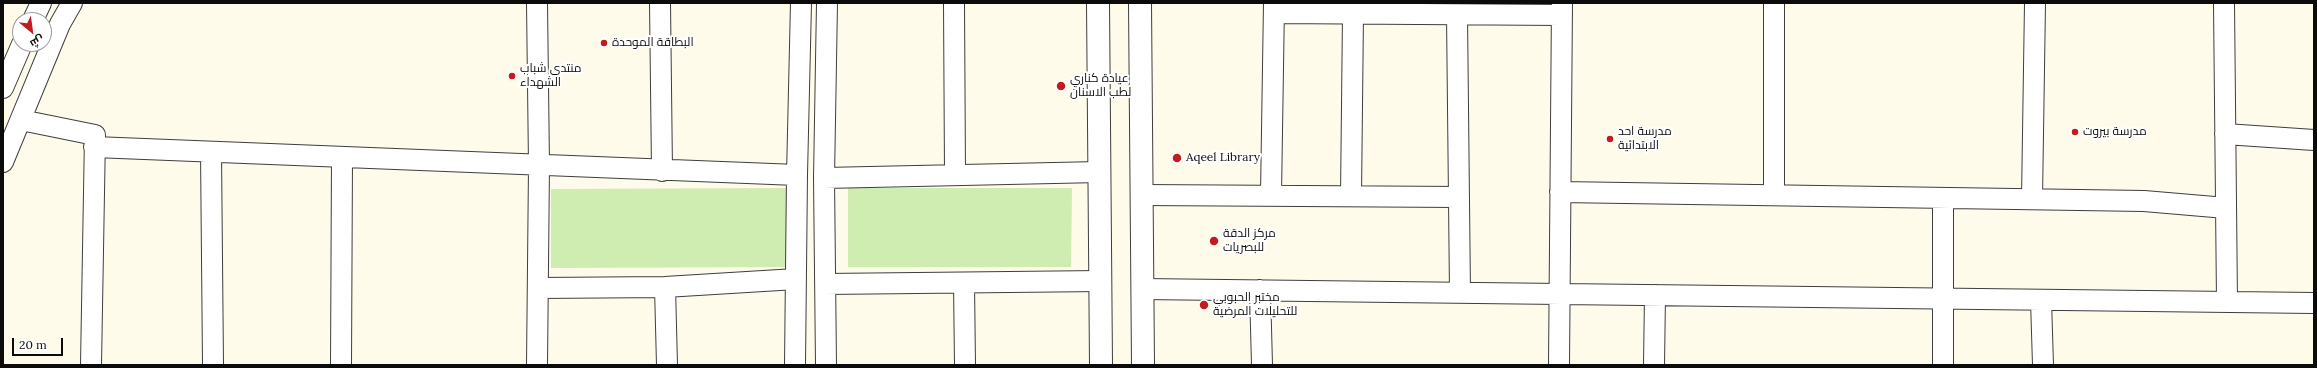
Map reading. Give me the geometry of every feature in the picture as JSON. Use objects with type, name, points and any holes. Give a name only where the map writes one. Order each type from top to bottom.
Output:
[{"type":"street","points":[[3,162],[7,141],[21,120],[60,24],[72,3]]},
{"type":"street","points":[[536,3],[539,166],[539,288],[537,365]]},
{"type":"street","points":[[660,3],[662,171]]},
{"type":"street","points":[[795,365],[801,3]]},
{"type":"street","points":[[826,365],[824,178],[827,3]]},
{"type":"street","points":[[954,3],[955,174]]},
{"type":"street","points":[[1098,3],[1101,365]]},
{"type":"street","points":[[1140,3],[1143,365]]},
{"type":"street","points":[[1774,3],[1774,195]]},
{"type":"street","points":[[2032,199],[2035,3]]},
{"type":"street","points":[[2224,3],[2227,302]]},
{"type":"street","points":[[1271,195],[1274,8],[1353,14],[1458,15],[1562,9],[1558,365]]},
{"type":"street","points":[[1351,196],[1353,14]]},
{"type":"street","points":[[1458,15],[1460,293]]},
{"type":"street","points":[[3,88],[8,62],[16,52]]},
{"type":"street","points":[[21,120],[95,135],[91,365]]},
{"type":"street","points":[[2225,134],[2314,140]]},
{"type":"street","points":[[94,147],[662,171],[797,175]]},
{"type":"street","points":[[211,152],[213,365]]},
{"type":"street","points":[[341,365],[342,158]]},
{"type":"street","points":[[824,178],[1100,172]]},
{"type":"street","points":[[1560,192],[2144,201],[2226,208]]},
{"type":"street","points":[[1142,195],[1459,197]]},
{"type":"street","points":[[1943,198],[1944,365]]},
{"type":"street","points":[[539,288],[666,287],[796,279]]},
{"type":"street","points":[[826,284],[1101,281]]},
{"type":"street","points":[[964,283],[965,365]]},
{"type":"street","points":[[666,287],[667,365]]},
{"type":"street","points":[[1142,289],[2314,304]]},
{"type":"street","points":[[1260,290],[1262,365]]},
{"type":"street","points":[[1654,365],[1655,295]]},
{"type":"street","points":[[2041,300],[2043,365]]},
{"type":"green space","points":[[791,188],[791,267],[551,268],[551,189]]},
{"type":"green space","points":[[848,188],[1072,188],[1071,267],[848,267]]},
{"type":"place","name":"البطاقة الموحدة","points":[[604,43]]},
{"type":"place","name":"منتدى شباب الشهداء","points":[[512,76]]},
{"type":"place","name":"عيادة كناري لطب الاسنان","points":[[1061,86]]},
{"type":"place","name":"مدرسة بيروت","points":[[2075,132]]},
{"type":"place","name":"مدرسة احد الابتدائية","points":[[1610,139]]},
{"type":"place","name":"Aqeel Library","points":[[1177,158]]},
{"type":"place","name":"مركز الدقة للبصريات","points":[[1214,241]]},
{"type":"place","name":"مختبر الحبوبي للتحليلات المرضية","points":[[1204,305]]}]
